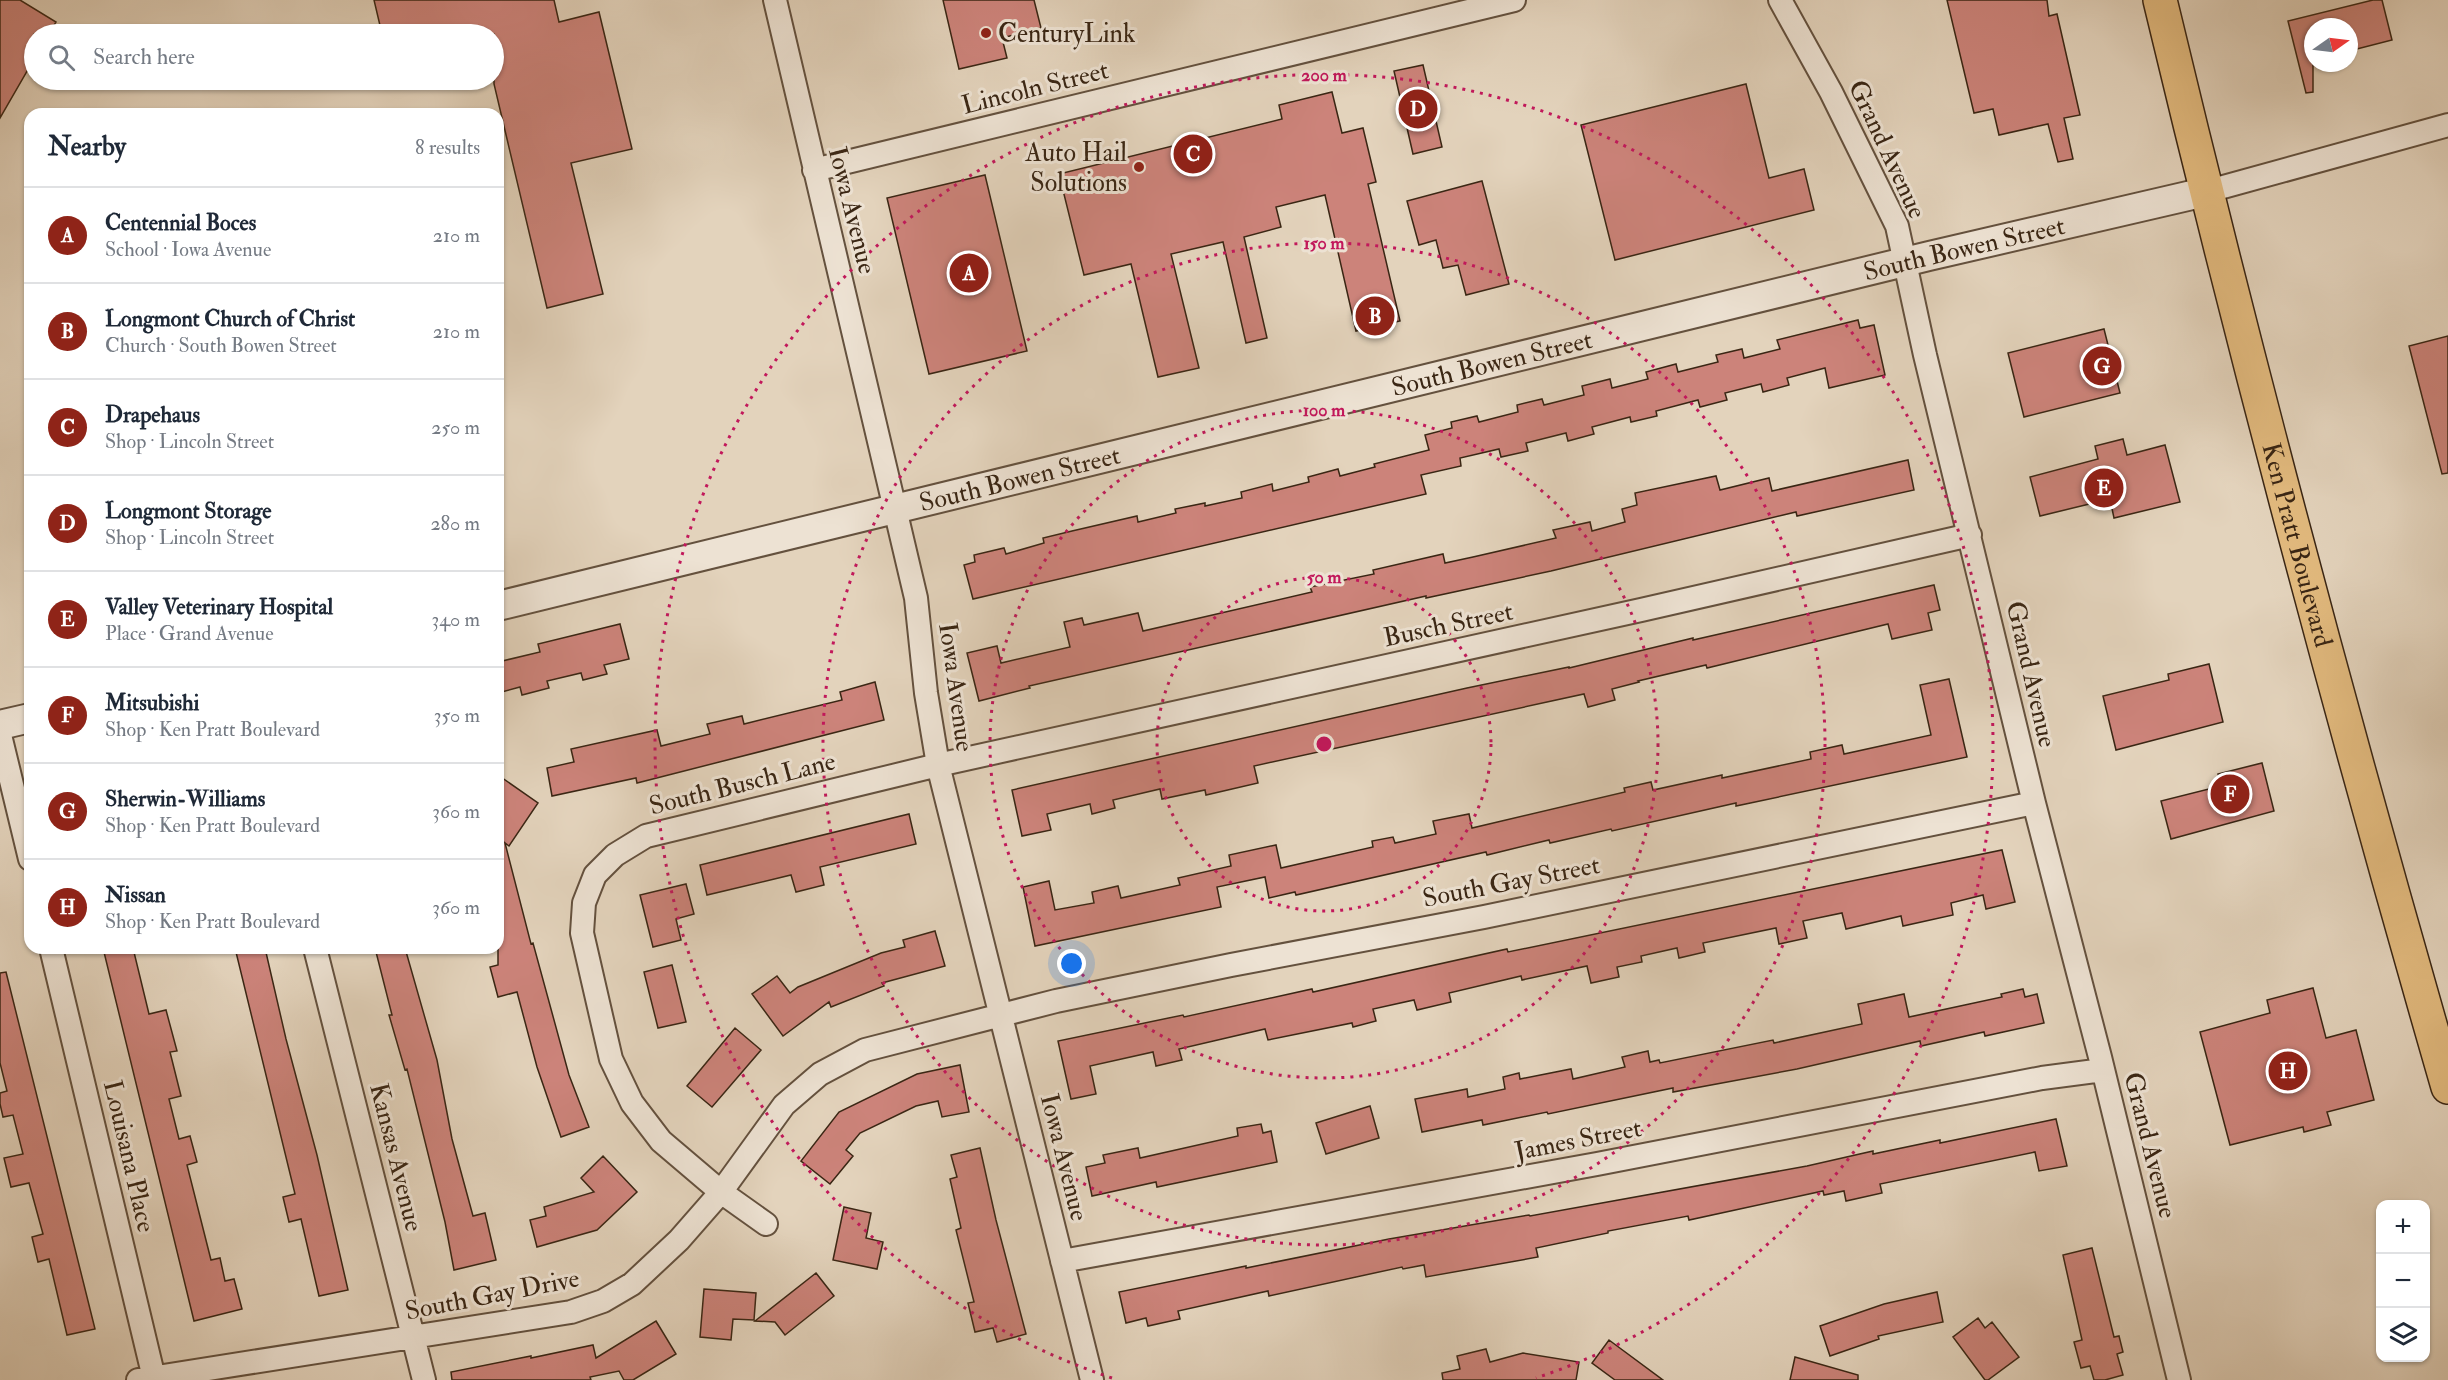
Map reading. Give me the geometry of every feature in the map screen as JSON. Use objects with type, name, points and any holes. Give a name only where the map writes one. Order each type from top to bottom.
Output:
[{"type":"highway","name":"Ken Pratt Boulevard","points":[[2160,0],[2205,192],[2367,807],[2448,1087]]},
{"type":"street","name":"Iowa Avenue","points":[[775,0],[916,598],[926,693],[938,765],[1092,1380]]},
{"type":"street","name":"Lincoln Street","points":[[814,170],[1514,0]]},
{"type":"street","name":"Grand Avenue","points":[[1780,0],[1831,92],[1897,226],[1925,355],[2034,803],[2180,1380]]},
{"type":"street","name":"South Bowen Street","points":[[504,605],[1905,262],[2205,192],[2448,125]]},
{"type":"street","name":"Busch Street","points":[[938,765],[1630,613],[1970,535]]},
{"type":"street","points":[[0,726],[24,720]]},
{"type":"street","points":[[0,735],[24,834]]},
{"type":"street","name":"South Busch Lane","points":[[766,1224],[721,1192],[661,1141],[632,1103],[611,1059],[582,933],[584,903],[595,875],[615,855],[646,836],[938,765]]},
{"type":"street","name":"South Gay Street","points":[[1000,1015],[1231,964],[1484,917],[2034,803]]},
{"type":"street","name":"Louisana Place","points":[[52,954],[146,1379]]},
{"type":"street","name":"Kansas Avenue","points":[[317,954],[424,1380]]},
{"type":"street","name":"South Gay Drive","points":[[146,1379],[571,1312],[603,1301],[632,1284],[678,1240],[721,1192],[784,1106],[820,1074],[865,1050],[1000,1015]]},
{"type":"street","name":"James Street","points":[[1062,1261],[1597,1164],[2042,1078],[2103,1070]]},
{"type":"building","points":[[0,0],[20,0],[56,22],[55,24],[24,24],[24,76],[0,118]]},
{"type":"building","points":[[374,0],[554,0],[559,22],[599,12],[632,149],[571,163],[603,294],[547,308],[504,126],[504,108],[500,108],[495,90],[504,90],[504,24],[380,24]]},
{"type":"building","name":"CenturyLink","points":[[943,0],[1034,0],[1041,28],[1002,38],[1007,58],[959,69]]},
{"type":"building","points":[[1947,0],[2047,0],[2049,16],[2057,14],[2080,115],[2064,118],[2073,159],[2058,162],[2048,124],[1999,135],[1993,109],[1974,113]]},
{"type":"building","points":[[2373,0],[2382,0],[2392,40],[2358,49],[2358,18],[2304,18],[2304,72],[2313,72],[2313,92],[2306,93],[2288,21]]},
{"type":"building","points":[[1423,65],[1442,147],[1413,154],[1394,71]]},
{"type":"building","points":[[1746,84],[1769,178],[1804,169],[1814,210],[1615,260],[1581,125]]},
{"type":"building","points":[[1332,92],[1342,133],[1363,128],[1376,182],[1368,184],[1400,321],[1356,331],[1325,195],[1276,207],[1281,227],[1244,237],[1267,338],[1246,343],[1223,242],[1171,254],[1199,368],[1158,377],[1131,264],[1084,275],[1059,174],[1282,119],[1279,105]]},
{"type":"building","points":[[985,175],[1027,351],[929,374],[887,198]]},
{"type":"building","points":[[1482,181],[1509,284],[1466,295],[1458,265],[1443,268],[1436,240],[1419,245],[1407,201]]},
{"type":"building","points":[[1858,320],[1860,328],[1874,325],[1885,375],[1829,388],[1825,368],[1787,378],[1789,385],[1763,392],[1761,384],[1725,393],[1727,400],[1700,407],[1698,400],[1656,411],[1657,416],[1631,422],[1630,417],[1592,427],[1594,434],[1568,441],[1566,433],[1526,443],[1528,451],[1501,457],[1499,449],[1460,458],[1461,466],[1421,475],[1426,494],[973,599],[964,565],[975,562],[974,555],[1004,548],[1006,554],[1044,543],[1043,538],[1072,531],[1137,516],[1138,522],[1176,513],[1175,509],[1205,503],[1205,506],[1242,498],[1241,492],[1272,484],[1273,491],[1309,482],[1308,477],[1338,469],[1340,476],[1375,467],[1374,464],[1429,450],[1425,435],[1452,428],[1451,422],[1477,416],[1479,422],[1518,412],[1517,405],[1542,399],[1544,405],[1584,395],[1582,386],[1610,379],[1612,388],[1648,379],[1646,372],[1676,364],[1678,372],[1718,362],[1716,355],[1742,349],[1744,358],[1780,349],[1777,340]]},
{"type":"building","points":[[2104,329],[2120,393],[2024,417],[2008,353]]},
{"type":"building","points":[[2448,336],[2448,473],[2442,474],[2409,346]]},
{"type":"building","points":[[2123,439],[2127,455],[2165,445],[2180,502],[2114,518],[2110,499],[2040,516],[2030,477],[2098,459],[2095,446]]},
{"type":"building","points":[[1908,460],[1914,490],[1797,516],[1796,512],[1551,571],[1426,598],[1426,596],[1029,686],[1030,688],[979,701],[967,653],[997,646],[1001,663],[1070,647],[1064,622],[1082,618],[1084,625],[1138,613],[1143,631],[1312,592],[1310,587],[1374,574],[1373,570],[1443,554],[1445,563],[1556,538],[1553,530],[1590,522],[1592,531],[1625,522],[1622,509],[1637,505],[1635,493],[1716,476],[1720,490],[1769,478],[1772,491]]},
{"type":"building","points":[[1934,585],[1940,610],[1928,613],[1932,630],[1892,639],[1888,624],[1707,668],[1706,665],[1638,681],[1612,689],[1615,700],[1588,707],[1584,694],[1254,766],[1258,783],[1206,795],[1205,790],[1162,799],[1160,789],[1113,800],[1115,808],[1092,814],[1090,804],[1047,814],[1051,830],[1022,836],[1012,790],[1467,688],[1569,668]]},
{"type":"building","points":[[620,624],[629,659],[604,665],[607,674],[583,680],[581,673],[547,681],[549,688],[522,695],[520,687],[504,691],[504,661],[540,652],[538,644]]},
{"type":"building","points":[[2209,664],[2223,722],[2116,750],[2103,696],[2169,680],[2168,674]]},
{"type":"building","points":[[1949,679],[1967,757],[1736,806],[1736,803],[1612,831],[1611,829],[1550,843],[1549,840],[1487,855],[1486,852],[1296,895],[1295,892],[1269,898],[1265,877],[1217,887],[1221,907],[1035,946],[1023,887],[1049,881],[1055,910],[1094,903],[1092,892],[1118,886],[1121,898],[1180,885],[1178,878],[1231,866],[1229,855],[1276,845],[1281,868],[1373,847],[1372,841],[1393,837],[1395,843],[1436,834],[1433,821],[1469,814],[1472,828],[1625,792],[1624,788],[1651,782],[1653,790],[1811,759],[1810,752],[1842,745],[1844,754],[1931,735],[1920,685]]},
{"type":"building","points":[[875,682],[884,720],[637,783],[636,778],[552,796],[547,768],[574,762],[571,749],[657,730],[661,746],[710,734],[707,724],[742,716],[744,724],[842,700],[840,692]]},
{"type":"building","points":[[2262,763],[2274,811],[2171,839],[2161,801],[2221,786],[2218,774]]},
{"type":"building","points":[[504,779],[538,803],[509,846],[505,843],[569,1075],[589,1127],[561,1137],[537,1067],[517,992],[498,997],[490,967],[498,965],[498,954],[504,954]]},
{"type":"building","points":[[909,814],[916,844],[820,867],[824,885],[796,892],[791,875],[707,895],[700,865]]},
{"type":"building","points":[[2002,850],[2015,902],[1986,909],[1983,895],[1951,903],[1953,915],[1903,926],[1901,916],[1846,929],[1842,913],[1803,921],[1807,938],[1779,944],[1776,928],[1703,943],[1705,952],[1679,958],[1677,948],[1641,956],[1642,962],[1617,967],[1619,977],[1591,983],[1587,966],[1522,980],[1521,976],[1449,993],[1451,1002],[1417,1010],[1414,1000],[1373,1009],[1376,1021],[1353,1027],[1352,1023],[1268,1040],[1265,1029],[1179,1049],[1182,1060],[1156,1066],[1153,1052],[1090,1066],[1096,1094],[1071,1099],[1058,1041],[1312,989],[1313,992],[1507,949],[1508,952]]},
{"type":"building","points":[[686,884],[694,914],[676,919],[681,940],[653,947],[640,895]]},
{"type":"building","points":[[935,931],[945,966],[882,983],[884,986],[831,1007],[829,1002],[783,1036],[752,994],[777,976],[790,993],[798,987],[881,953],[905,947],[903,940]]},
{"type":"building","points":[[104,954],[134,954],[149,1014],[166,1010],[177,1051],[170,1052],[181,1096],[169,1099],[179,1139],[190,1136],[197,1162],[187,1165],[211,1260],[220,1258],[225,1281],[234,1279],[242,1309],[194,1321]]},
{"type":"building","points":[[236,954],[266,954],[348,1290],[319,1296],[301,1219],[289,1222],[283,1197],[295,1194]]},
{"type":"building","points":[[377,954],[407,954],[437,1060],[452,1139],[473,1216],[485,1213],[496,1260],[454,1270],[445,1222],[407,1069],[405,1070],[389,1015],[392,1015]]},
{"type":"building","points":[[672,965],[686,1022],[658,1028],[644,972]]},
{"type":"building","points":[[6,972],[95,1329],[67,1335],[49,1259],[38,1262],[32,1237],[43,1234],[29,1183],[11,1187],[4,1158],[23,1154],[13,1115],[3,1117],[0,1104],[0,1093],[7,1091],[0,1063],[0,973]]},
{"type":"building","points":[[2313,988],[2326,1038],[2356,1030],[2374,1100],[2327,1112],[2331,1125],[2304,1132],[2303,1127],[2230,1145],[2200,1032],[2270,1013],[2267,1000]]},
{"type":"building","points":[[2023,989],[2025,997],[2037,994],[2044,1023],[1985,1036],[1984,1032],[1921,1046],[1920,1041],[1797,1069],[1673,1092],[1673,1088],[1483,1125],[1482,1120],[1422,1132],[1415,1099],[1467,1089],[1468,1097],[1505,1089],[1503,1077],[1519,1073],[1520,1079],[1571,1069],[1573,1079],[1625,1067],[1622,1057],[1648,1051],[1650,1062],[1659,1060],[1660,1063],[1773,1040],[1774,1043],[1862,1024],[1858,1004],[1904,994],[1909,1017],[2002,997],[2001,994]]},
{"type":"building","points":[[735,1028],[761,1050],[712,1107],[687,1086]]},
{"type":"building","points":[[960,1065],[969,1112],[942,1117],[938,1101],[916,1106],[860,1133],[846,1150],[853,1156],[830,1184],[801,1161],[839,1112],[917,1074]]},
{"type":"building","points":[[1370,1106],[1379,1138],[1326,1154],[1316,1123]]},
{"type":"building","points":[[2056,1119],[2067,1166],[2039,1171],[2035,1152],[1880,1184],[1882,1193],[1846,1201],[1844,1191],[1824,1195],[1823,1191],[1689,1220],[1688,1216],[1608,1231],[1608,1233],[1536,1248],[1538,1257],[1426,1277],[1424,1265],[1403,1269],[1402,1267],[1269,1296],[1268,1291],[1178,1311],[1180,1319],[1148,1326],[1146,1318],[1126,1323],[1119,1292],[1389,1239],[1807,1166],[1873,1151],[1873,1154],[1940,1140],[1940,1143]]},
{"type":"building","points":[[1261,1124],[1263,1133],[1271,1131],[1277,1162],[1157,1187],[1156,1182],[1092,1196],[1086,1167],[1105,1163],[1103,1155],[1138,1148],[1140,1158],[1238,1136],[1237,1128]]},
{"type":"building","points":[[980,1148],[1026,1334],[997,1342],[993,1328],[975,1332],[968,1303],[974,1302],[956,1230],[961,1228],[950,1179],[957,1177],[951,1155]]},
{"type":"building","points":[[603,1156],[637,1192],[597,1230],[537,1247],[530,1220],[546,1216],[544,1207],[594,1192],[581,1178]]},
{"type":"building","points":[[844,1207],[871,1213],[866,1238],[883,1242],[877,1269],[833,1260]]},
{"type":"building","points":[[2092,1248],[2114,1337],[2119,1336],[2123,1352],[2117,1354],[2123,1375],[2105,1380],[2094,1380],[2090,1366],[2081,1368],[2074,1342],[2082,1340],[2063,1255]]},
{"type":"building","points":[[816,1273],[834,1296],[785,1335],[775,1322],[755,1321]]},
{"type":"building","points":[[704,1289],[756,1293],[754,1320],[733,1319],[731,1340],[700,1337]]},
{"type":"building","points":[[1937,1292],[1943,1322],[1878,1336],[1879,1339],[1830,1356],[1820,1326],[1884,1304]]},
{"type":"building","points":[[1978,1318],[1985,1328],[1992,1322],[2019,1357],[1988,1380],[1985,1380],[1953,1337]]},
{"type":"building","points":[[656,1321],[676,1354],[633,1380],[624,1380],[619,1371],[590,1377],[591,1380],[452,1380],[451,1372],[593,1345],[596,1358]]},
{"type":"building","points":[[1609,1340],[1663,1380],[1615,1380],[1592,1363]]},
{"type":"building","points":[[1486,1349],[1490,1362],[1523,1353],[1579,1362],[1576,1380],[1443,1380],[1442,1373],[1460,1369],[1457,1356]]},
{"type":"building","points":[[1795,1357],[1858,1375],[1858,1380],[1790,1380]]},
{"type":"place","name":"CenturyLink","points":[[986,33]]},
{"type":"place","name":"Longmont Storage","points":[[1418,109]]},
{"type":"place","name":"Drapehaus","points":[[1193,154]]},
{"type":"place","name":"Auto Hail Solutions","points":[[1139,167]]},
{"type":"place","name":"Centennial Boces","points":[[969,273]]},
{"type":"place","name":"Longmont Church of Christ","points":[[1375,316]]},
{"type":"place","name":"Sherwin-Williams","points":[[2102,366]]},
{"type":"place","name":"Valley Veterinary Hospital","points":[[2104,488]]},
{"type":"place","name":"Mitsubishi","points":[[2230,794]]},
{"type":"place","name":"Nissan","points":[[2288,1071]]}]
